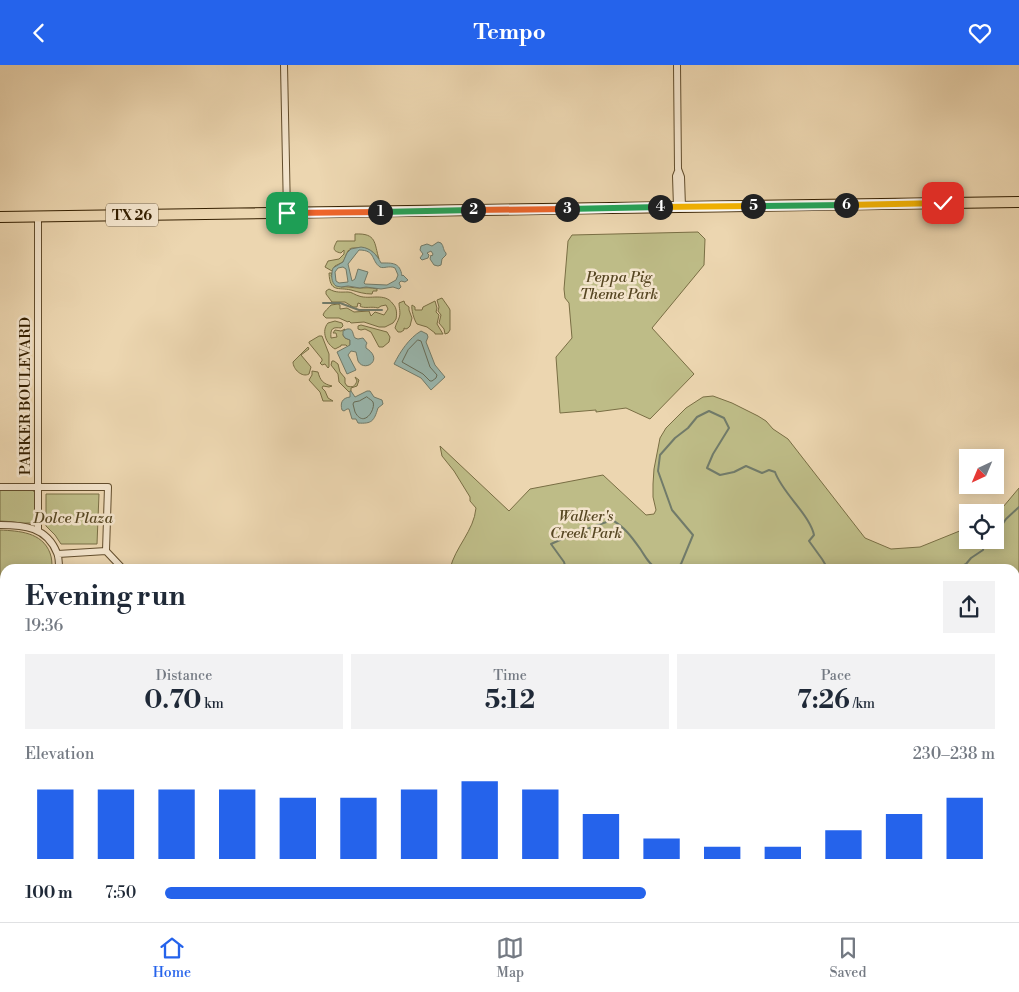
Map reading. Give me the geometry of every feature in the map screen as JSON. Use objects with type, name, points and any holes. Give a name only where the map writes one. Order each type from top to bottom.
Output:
[{"type":"main road","name":"TX 26","points":[[0,217],[1019,203]]},
{"type":"street","points":[[284,65],[287,213]]},
{"type":"street","points":[[677,65],[678,169],[676,176],[679,207]]},
{"type":"street","name":"PARKER BOULEVARD","points":[[38,216],[38,530]]},
{"type":"street","points":[[0,487],[108,487],[106,551],[118,564]]},
{"type":"street","points":[[0,525],[27,527],[38,530],[52,542],[58,554],[59,564]]},
{"type":"street","points":[[58,554],[106,551]]},
{"type":"green space","name":"Peppa Pig Theme Park","points":[[698,232],[705,239],[704,265],[652,328],[694,374],[650,419],[626,408],[596,412],[596,410],[560,413],[556,357],[572,338],[569,303],[565,298],[564,289],[568,241],[572,235]]},
{"type":"green space","points":[[355,234],[371,237],[379,259],[372,251],[366,248],[352,248],[348,251],[343,262],[335,266],[332,271],[325,267],[328,261],[339,259],[344,254],[344,250],[341,253],[335,250],[334,247],[337,241],[355,241]]},
{"type":"green space","points":[[329,273],[332,273],[331,276],[341,287],[372,288],[377,289],[377,291],[369,294],[336,288],[331,284]]},
{"type":"green space","points":[[329,289],[336,292],[349,292],[363,297],[386,298],[395,307],[396,319],[385,327],[379,327],[364,322],[351,323],[339,318],[326,318],[323,315],[331,305],[338,304],[340,309],[347,308],[354,312],[369,311],[371,316],[375,312],[384,315],[388,309],[386,305],[378,308],[364,307],[358,303],[357,307],[353,307],[345,302],[332,302],[326,294],[326,291]]},
{"type":"green space","points":[[442,298],[450,310],[450,330],[445,334],[444,329],[439,323],[441,315],[438,311],[437,300]]},
{"type":"green space","points":[[404,301],[409,307],[412,318],[408,328],[398,332],[395,328],[400,316],[399,303]]},
{"type":"green space","points":[[435,301],[436,312],[439,315],[437,324],[443,334],[435,334],[427,327],[417,324],[413,315],[412,305],[415,307],[415,310],[422,310],[423,307]]},
{"type":"green space","points":[[335,321],[342,323],[343,326],[333,329],[331,338],[337,337],[336,333],[333,333],[335,330],[341,331],[345,329],[343,335],[350,340],[350,346],[341,345],[335,349],[327,341],[326,326],[328,323]]},
{"type":"green space","points":[[361,325],[387,332],[390,337],[389,342],[383,347],[379,347],[371,332],[365,329],[358,329],[358,326]]},
{"type":"green space","points":[[322,336],[329,354],[328,368],[325,364],[322,365],[320,363],[322,359],[309,343]]},
{"type":"green space","points":[[308,347],[309,349],[301,355],[311,367],[309,374],[304,375],[296,370],[293,362]]},
{"type":"green space","points":[[332,361],[338,364],[347,386],[352,387],[355,385],[357,381],[355,377],[359,380],[357,386],[351,388],[351,391],[349,392],[339,382],[338,374],[331,365]]},
{"type":"green space","points":[[312,371],[318,372],[322,381],[332,386],[323,386],[322,388],[328,398],[333,401],[323,401],[320,392],[309,380]]},
{"type":"green space","name":"Walker's Creek Park","points":[[713,396],[732,403],[766,421],[773,429],[788,439],[865,538],[891,549],[920,547],[959,531],[959,549],[1004,549],[1004,506],[1019,488],[1019,564],[451,564],[472,524],[476,508],[470,501],[470,497],[454,471],[442,456],[440,446],[509,511],[530,489],[603,475],[646,515],[654,514],[656,510],[653,497],[654,469],[660,438],[666,428],[686,408],[703,397]]},
{"type":"green space","points":[[0,489],[32,489],[35,493],[35,520],[32,523],[0,521]]},
{"type":"green space","name":"Dolce Plaza","points":[[46,494],[99,494],[97,544],[61,544],[46,526]]},
{"type":"green space","points":[[0,530],[22,532],[36,537],[46,546],[51,555],[52,564],[0,564]]},
{"type":"water","points":[[438,242],[442,244],[446,253],[441,265],[434,265],[430,259],[433,254],[431,251],[427,253],[429,255],[428,258],[422,260],[420,258],[423,254],[420,250],[421,246],[427,244],[432,246]]},
{"type":"water","points":[[361,247],[371,250],[381,263],[395,264],[401,271],[402,276],[408,280],[399,283],[401,287],[399,289],[393,287],[381,289],[336,286],[332,278],[333,268],[343,262],[351,249]],"holes":[[[359,250],[364,250],[371,254],[380,267],[395,268],[398,275],[396,280],[387,285],[365,284],[368,272],[358,269],[355,279],[352,281],[348,264]],[[343,267],[346,269],[348,282],[339,283],[336,281],[335,272],[338,268]]]},
{"type":"water","points":[[347,329],[352,330],[355,338],[363,338],[367,343],[366,348],[374,357],[371,363],[364,366],[358,361],[356,352],[351,351],[348,355],[356,370],[347,374],[337,352],[350,345],[350,340],[343,335],[343,331]]},
{"type":"water","points":[[421,331],[427,334],[426,342],[435,365],[445,377],[431,390],[421,378],[394,364],[405,346]]},
{"type":"water","points":[[350,391],[355,397],[370,391],[374,397],[382,400],[383,404],[378,408],[372,421],[358,423],[356,419],[352,419],[349,409],[342,410],[342,401],[350,397]]},
{"type":"waterway","points":[[323,303],[340,303],[359,310],[382,310]]},
{"type":"waterway","points":[[681,564],[693,535],[672,510],[658,471],[660,455],[697,417],[709,411],[724,418],[729,428],[707,468],[720,475],[734,472],[746,466],[762,473],[769,470],[775,472],[781,484],[810,525],[814,535],[809,541],[825,564]]},
{"type":"waterway","points":[[1004,522],[1019,507]]},
{"type":"waterway","points":[[565,564],[551,544],[612,520],[628,533],[651,564]]},
{"type":"waterway","points":[[966,564],[983,549]]},
{"type":"route","points":[[287,213],[943,203]]}]
